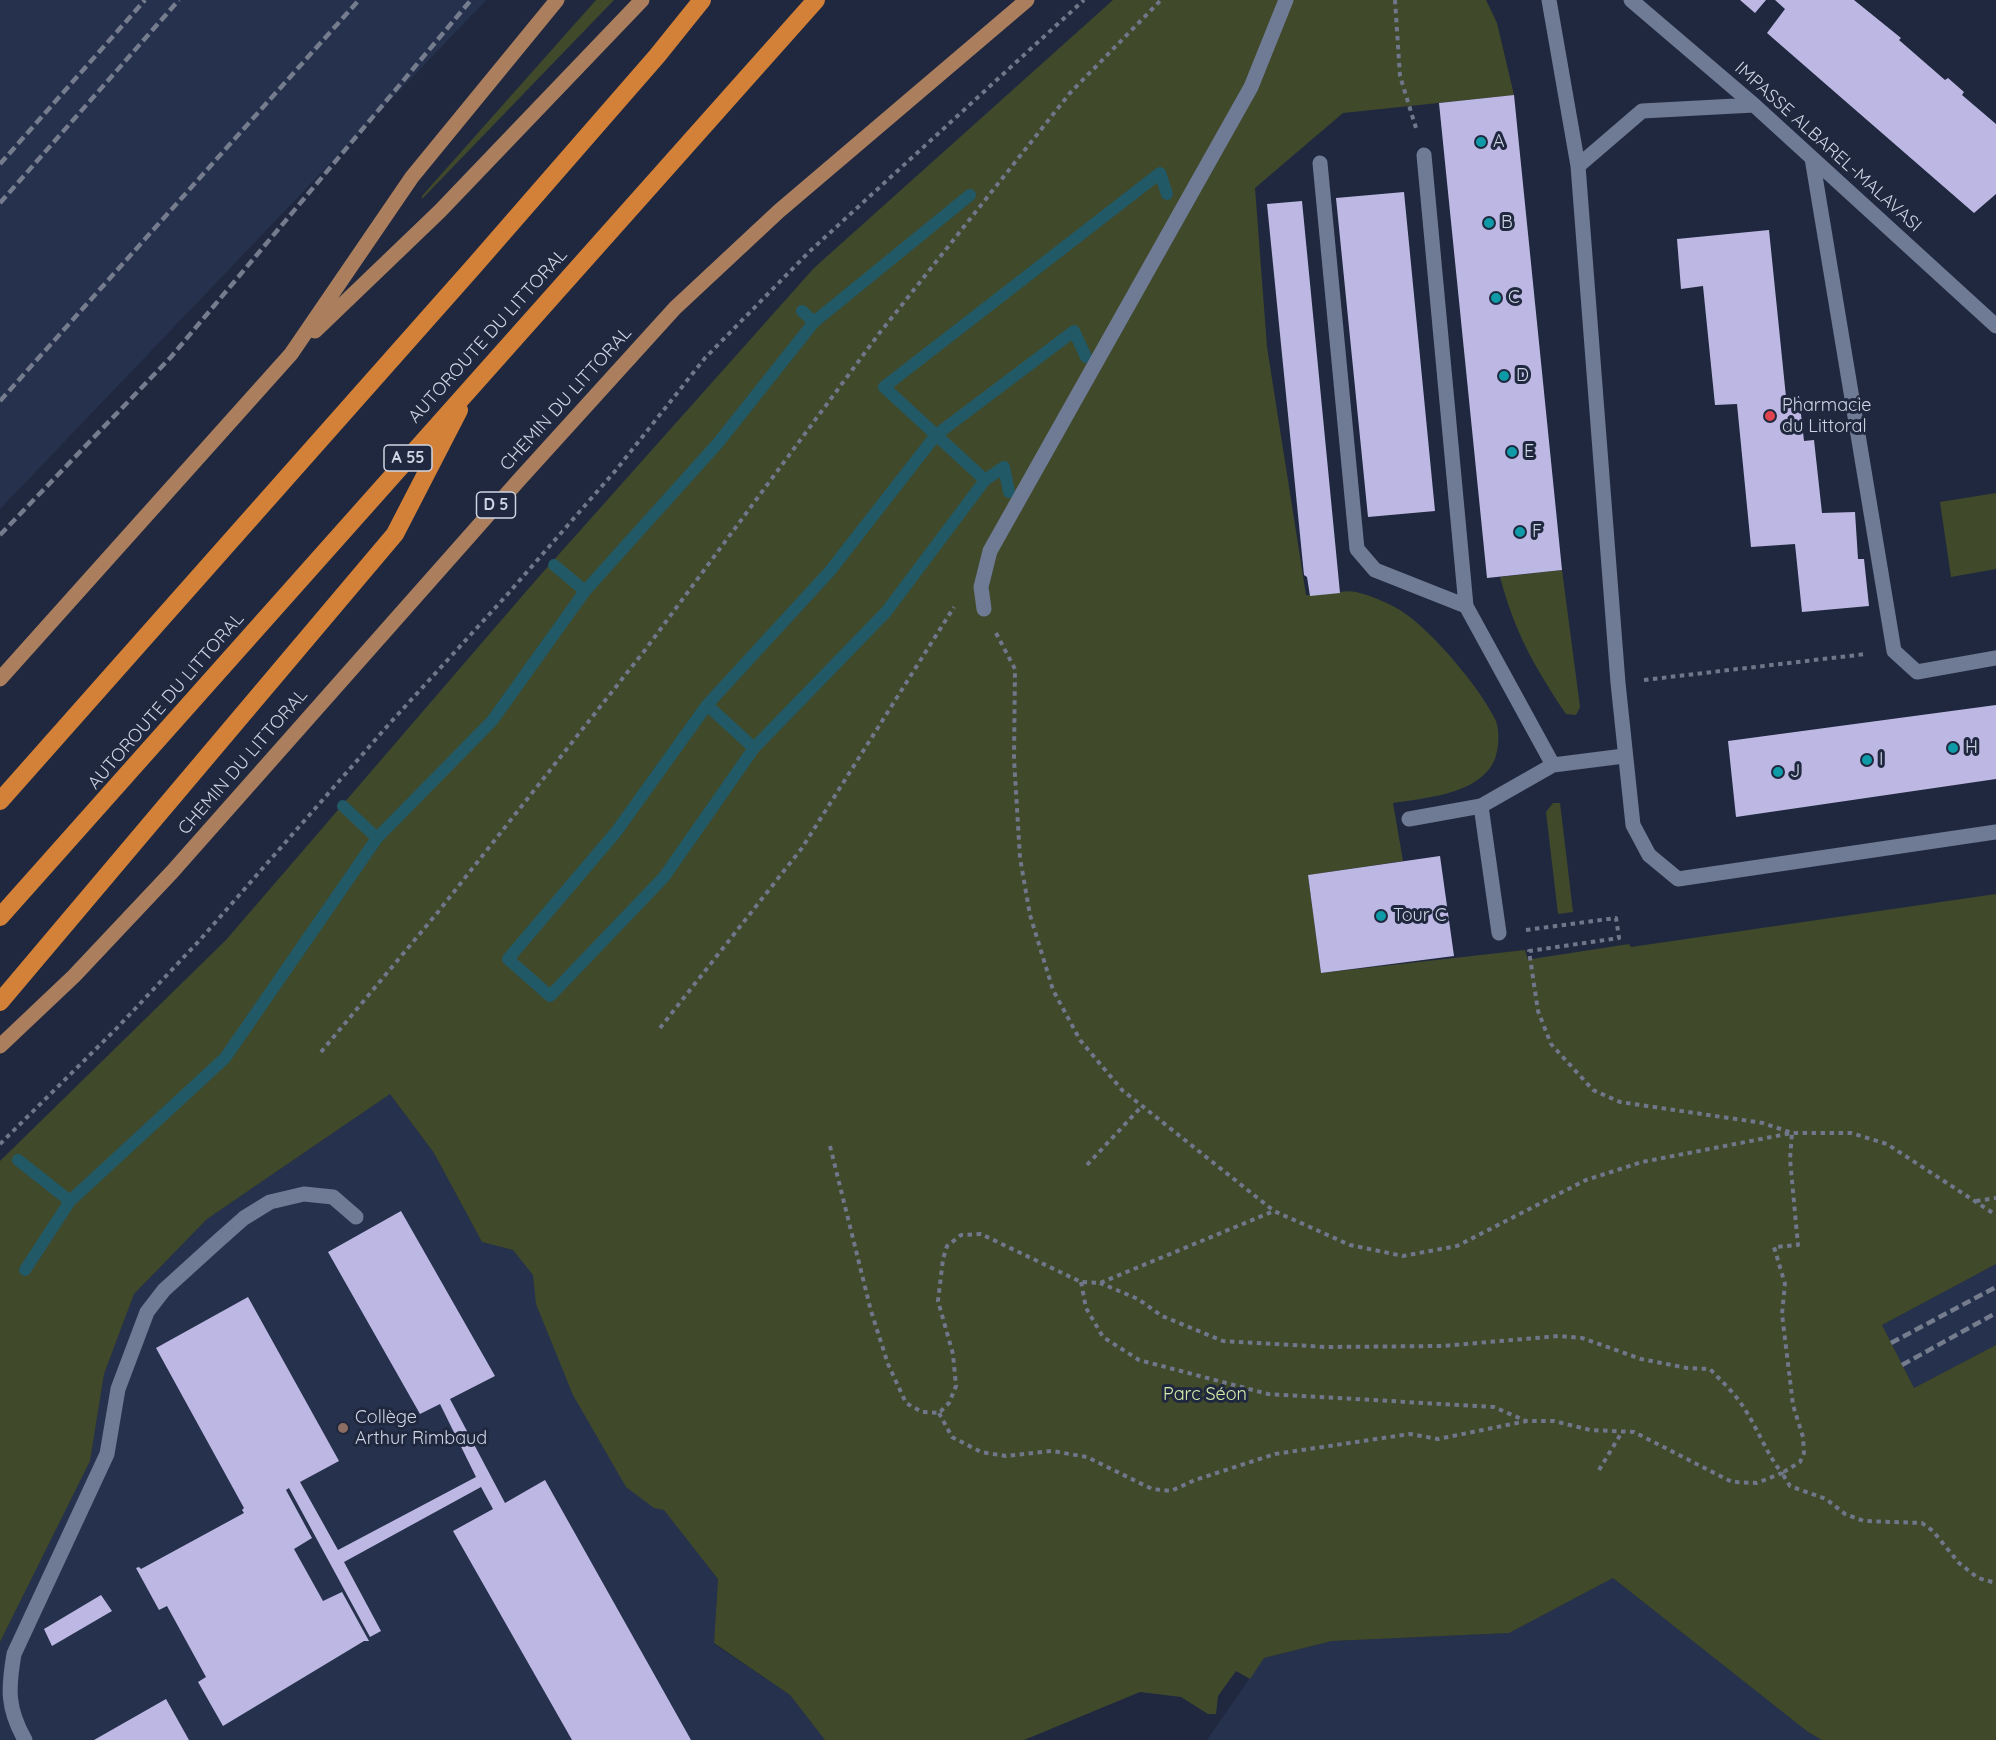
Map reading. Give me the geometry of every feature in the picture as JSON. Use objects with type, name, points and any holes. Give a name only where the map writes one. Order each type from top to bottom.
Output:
[{"type":"highway","points":[[0,801],[520,213],[657,56],[702,0]]},
{"type":"highway","name":"AUTOROUTE DU LITTORAL","points":[[0,917],[816,0]]},
{"type":"highway","points":[[0,1002],[395,534],[471,386]]},
{"type":"main road","points":[[291,354],[412,177],[557,0]]},
{"type":"main road","points":[[0,679],[291,354],[440,211],[642,0]]},
{"type":"main road","name":"CHEMIN DU LITTORAL","points":[[0,1046],[75,976],[172,872],[519,480],[675,308],[778,211],[1027,0]]},
{"type":"street","points":[[984,609],[981,587],[990,551],[1251,87],[1286,0]]},
{"type":"street","points":[[1549,0],[1578,166],[1624,756],[1633,825],[1649,855],[1678,879],[1996,832]]},
{"type":"street","name":"IMPASSE ALBAREL-MALAVASI","points":[[1631,0],[1754,105],[1996,326]]},
{"type":"street","points":[[1578,166],[1642,111],[1754,105]]},
{"type":"street","points":[[1424,155],[1466,606],[1553,765]]},
{"type":"street","points":[[1812,158],[1894,651],[1917,672],[1996,658]]},
{"type":"street","points":[[1320,162],[1358,549],[1375,570],[1466,606]]},
{"type":"street","points":[[1409,819],[1481,806],[1553,765],[1624,756]]},
{"type":"street","points":[[1481,806],[1499,933]]},
{"type":"street","points":[[25,1740],[13,1718],[9,1687],[14,1654],[107,1454],[118,1389],[137,1332],[147,1312],[164,1290],[218,1240],[244,1218],[270,1202],[304,1194],[333,1197],[356,1217]]},
{"type":"path","points":[[0,1144],[117,1029],[191,949],[616,470],[705,358],[810,251],[1084,0]]},
{"type":"path","points":[[321,1052],[438,912],[645,650],[878,335],[1056,111],[1161,0]]},
{"type":"path","points":[[1395,0],[1400,76],[1424,155]]},
{"type":"path","points":[[660,1028],[802,848],[959,600]]},
{"type":"path","points":[[984,609],[1015,669],[1014,759],[1020,858],[1030,915],[1053,990],[1080,1040],[1122,1090],[1274,1211],[1350,1245],[1403,1256],[1456,1246],[1586,1180],[1642,1162],[1792,1133],[1851,1133],[1887,1144],[1996,1215]]},
{"type":"path","points":[[1618,683],[1894,651]]},
{"type":"path","points":[[1499,933],[1616,918],[1619,938],[1529,951],[1538,1011],[1551,1044],[1573,1071],[1593,1090],[1620,1102],[1763,1123],[1792,1133]]},
{"type":"path","points":[[1087,1165],[1142,1106]]},
{"type":"path","points":[[939,1413],[952,1437],[981,1452],[1006,1456],[1052,1451],[1087,1457],[1152,1489],[1171,1491],[1195,1479],[1275,1454],[1410,1434],[1438,1438],[1527,1421],[1554,1421],[1590,1430],[1634,1432],[1732,1482],[1757,1483],[1782,1473],[1800,1462],[1803,1454],[1803,1437],[1793,1405],[1782,1314],[1785,1284],[1774,1247],[1798,1245],[1790,1159],[1792,1133]]},
{"type":"path","points":[[830,1146],[871,1311],[888,1364],[906,1403],[922,1412],[939,1413],[949,1403],[956,1386],[952,1354],[938,1301],[943,1259],[948,1246],[961,1235],[981,1234],[1081,1282],[1100,1282],[1274,1211]]},
{"type":"path","points":[[1976,1201],[1996,1198]]},
{"type":"path","points":[[1081,1282],[1086,1308],[1103,1336],[1139,1360],[1268,1394],[1494,1407],[1527,1421]]},
{"type":"path","points":[[1100,1282],[1138,1299],[1162,1317],[1223,1341],[1326,1347],[1442,1346],[1559,1336],[1582,1338],[1641,1359],[1710,1370],[1735,1394],[1768,1456],[1790,1486],[1826,1499],[1845,1514],[1864,1521],[1885,1524],[1922,1523],[1933,1531],[1959,1563],[1978,1578],[1996,1583]]},
{"type":"path","points":[[1599,1470],[1622,1432]]},
{"type":"shaded area","points":[[0,0],[486,0],[0,509]]},
{"type":"shaded area","name":"Collège Arthur Rimbaud","points":[[390,1094],[434,1153],[482,1242],[513,1250],[534,1275],[536,1304],[654,1508],[664,1509],[718,1579],[714,1644],[790,1695],[825,1740],[0,1740],[0,1642],[90,1461],[104,1374],[134,1294],[207,1219]]},
{"type":"shaded area","points":[[1996,1264],[1996,1345],[1914,1388],[1882,1325]]},
{"type":"shaded area","points":[[1613,1578],[1808,1732],[1822,1740],[1207,1740],[1264,1658],[1332,1641],[1509,1633]]},
{"type":"green space","points":[[596,0],[614,0],[422,199],[422,196]]},
{"type":"green space","name":"Parc Séon","points":[[1113,0],[1486,0],[1497,23],[1514,95],[1343,113],[1255,188],[1267,347],[1306,595],[1356,592],[1380,600],[1403,612],[1441,646],[1467,676],[1488,706],[1498,730],[1498,744],[1493,763],[1481,777],[1471,784],[1446,794],[1393,803],[1403,861],[1308,875],[1321,973],[1525,950],[1528,960],[1996,894],[1996,1264],[1882,1325],[1914,1388],[1996,1345],[1996,1740],[1822,1740],[1808,1732],[1613,1578],[1509,1633],[1332,1641],[1264,1658],[1250,1679],[1236,1671],[1218,1696],[1216,1714],[1208,1714],[1181,1697],[1140,1692],[1024,1740],[825,1740],[790,1695],[714,1643],[718,1579],[664,1510],[654,1508],[626,1487],[573,1395],[536,1304],[533,1275],[513,1250],[482,1242],[434,1153],[390,1094],[207,1219],[134,1294],[104,1374],[90,1461],[0,1642],[0,1161],[226,940],[536,580],[814,268]]},
{"type":"green space","points":[[1996,493],[1996,569],[1951,577],[1940,502]]},
{"type":"green space","points":[[1562,570],[1580,707],[1576,715],[1566,714],[1535,664],[1512,615],[1500,577]]},
{"type":"green space","points":[[1553,803],[1560,803],[1573,912],[1558,914],[1546,812]]},
{"type":"building","points":[[1740,0],[1766,0],[1755,13]]},
{"type":"building","points":[[1775,0],[1854,0],[1901,38],[1899,40],[1945,80],[1948,78],[1964,92],[1962,95],[1996,124],[1996,194],[1974,213],[1767,33],[1785,9]]},
{"type":"building","points":[[1514,95],[1562,570],[1487,578],[1439,103]]},
{"type":"building","points":[[1404,192],[1435,511],[1368,517],[1336,198]]},
{"type":"building","points":[[1302,201],[1340,593],[1310,596],[1307,577],[1304,575],[1267,204]]},
{"type":"building","points":[[1769,230],[1786,397],[1799,396],[1804,441],[1814,440],[1822,513],[1855,512],[1858,559],[1864,559],[1869,606],[1802,612],[1795,544],[1751,547],[1737,404],[1715,405],[1703,286],[1681,289],[1677,239]]},
{"type":"building","points":[[1996,705],[1996,779],[1736,817],[1728,741]]},
{"type":"building","name":"Tour C","points":[[1440,856],[1454,956],[1321,973],[1308,875]]},
{"type":"building","points":[[401,1211],[495,1376],[450,1399],[505,1503],[545,1480],[691,1740],[572,1740],[453,1531],[493,1509],[481,1487],[344,1562],[381,1631],[370,1637],[289,1488],[286,1490],[312,1538],[294,1549],[323,1601],[342,1592],[369,1641],[364,1641],[223,1726],[198,1682],[206,1677],[167,1606],[159,1610],[136,1568],[141,1569],[244,1513],[242,1510],[244,1508],[156,1348],[248,1297],[339,1461],[300,1482],[338,1550],[476,1477],[440,1404],[420,1414],[328,1252]]},
{"type":"building","points":[[101,1595],[112,1611],[52,1646],[44,1629]]},
{"type":"building","points":[[166,1699],[189,1740],[94,1740]]},
{"type":"waterway","points":[[985,480],[884,387],[1160,173],[1167,194]]},
{"type":"waterway","points":[[25,1270],[70,1201],[225,1058],[377,838],[492,721],[585,591],[718,443],[814,322],[970,195]]},
{"type":"waterway","points":[[802,311],[814,322]]},
{"type":"waterway","points":[[1009,492],[1004,467],[985,480],[886,612],[754,748],[664,877],[550,996],[508,959],[616,832],[707,705],[830,571],[936,435],[1074,331],[1086,357]]},
{"type":"waterway","points":[[554,565],[585,591]]},
{"type":"waterway","points":[[707,705],[754,748]]},
{"type":"waterway","points":[[343,806],[377,838]]},
{"type":"waterway","points":[[18,1160],[70,1201]]},
{"type":"railway","points":[[0,164],[145,0]]},
{"type":"railway","points":[[0,203],[179,0]]},
{"type":"railway","points":[[0,401],[359,0]]},
{"type":"railway","points":[[0,535],[171,357],[471,0]]},
{"type":"railway","points":[[1891,1343],[1996,1287]]},
{"type":"railway","points":[[1902,1365],[1996,1313]]},
{"type":"place","name":"A","points":[[1481,142]]},
{"type":"place","name":"B","points":[[1489,223]]},
{"type":"place","name":"C","points":[[1496,298]]},
{"type":"place","name":"D","points":[[1504,376]]},
{"type":"place","name":"Pharmacie du Littoral","points":[[1770,416]]},
{"type":"place","name":"E","points":[[1512,452]]},
{"type":"place","name":"F","points":[[1520,532]]},
{"type":"place","name":"H","points":[[1953,748]]},
{"type":"place","name":"I","points":[[1867,760]]},
{"type":"place","name":"J","points":[[1778,772]]},
{"type":"place","name":"Tour C","points":[[1381,916]]},
{"type":"place","name":"Collège Arthur Rimbaud","points":[[343,1428]]}]
